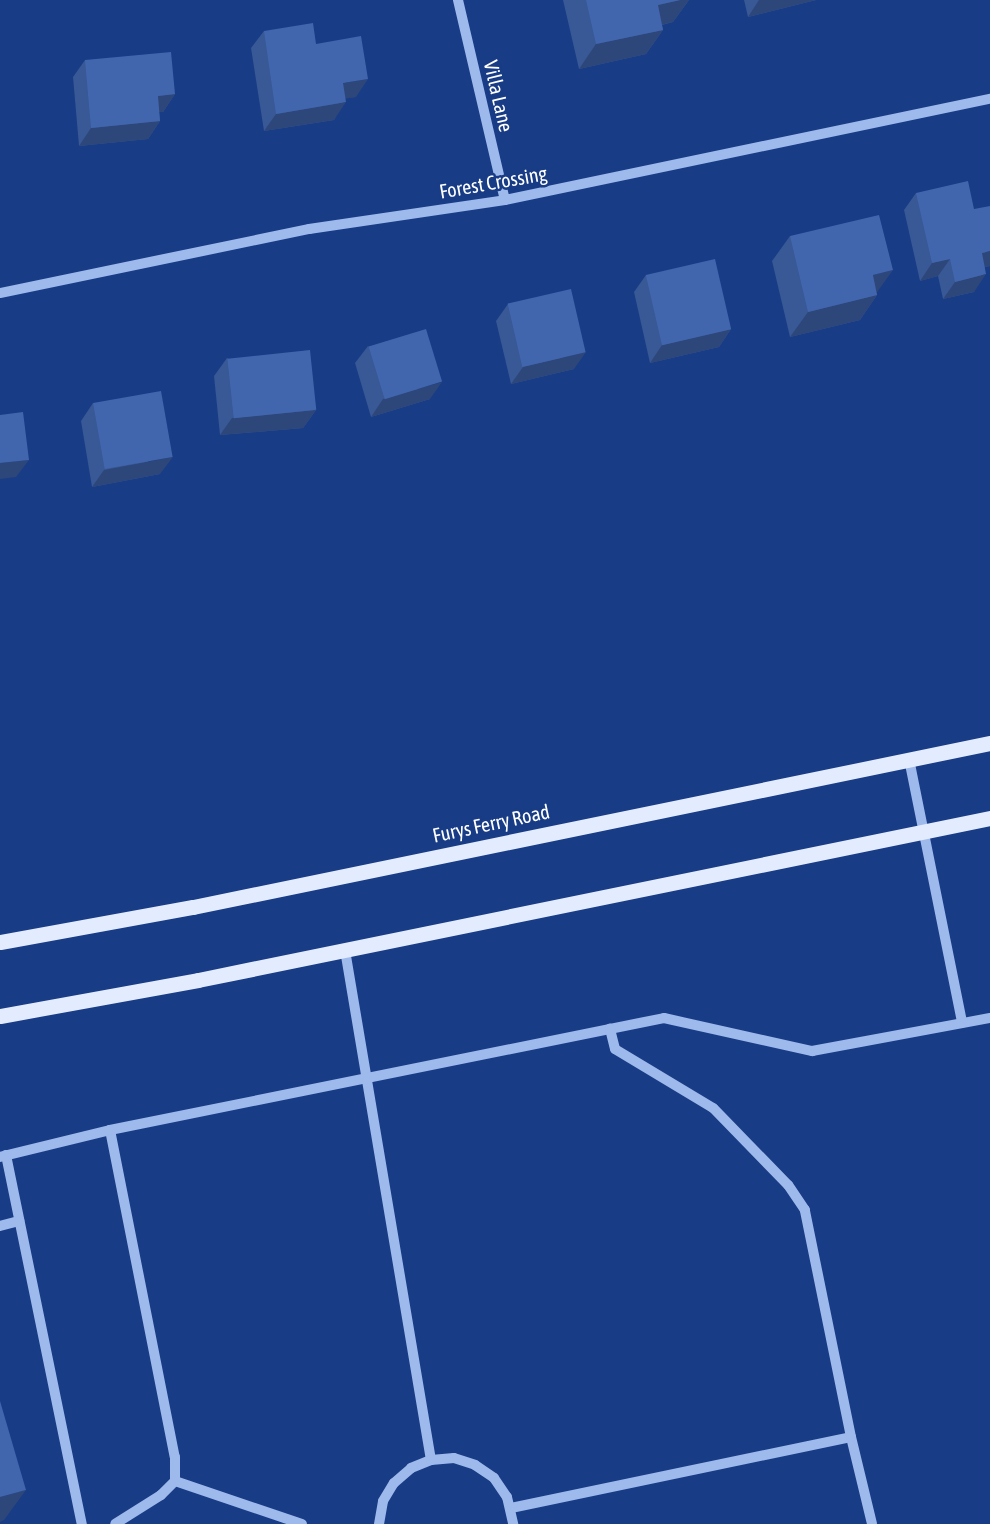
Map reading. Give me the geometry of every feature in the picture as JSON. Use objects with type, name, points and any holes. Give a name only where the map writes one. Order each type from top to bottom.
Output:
[{"type":"main road","name":"Furys Ferry Road","points":[[0,942],[193,907],[990,743]]},
{"type":"main road","points":[[0,1016],[345,950],[990,818]]},
{"type":"street","name":"Villa Lane","points":[[458,0],[506,200]]},
{"type":"street","name":"Forest Crossing","points":[[0,293],[309,230],[506,200],[990,99]]},
{"type":"street","points":[[909,759],[962,1023]]},
{"type":"street","points":[[345,950],[431,1460]]},
{"type":"street","points":[[82,1524],[19,1221],[3,1156],[110,1130],[664,1018],[812,1051],[990,1018]]},
{"type":"street","points":[[610,1029],[615,1049],[713,1108],[788,1185],[805,1210],[851,1437],[872,1524]]},
{"type":"street","points":[[110,1130],[175,1457],[175,1481],[161,1495],[115,1524]]},
{"type":"street","points":[[0,1226],[19,1221]]},
{"type":"street","points":[[511,1508],[851,1437]]},
{"type":"street","points":[[379,1524],[383,1501],[394,1483],[411,1468],[431,1460],[454,1458],[475,1465],[494,1478],[511,1508],[513,1524]]},
{"type":"street","points":[[175,1481],[302,1524]]},
{"type":"building","points":[[586,0],[680,0],[658,5],[663,30],[596,44]]},
{"type":"building","points":[[313,23],[316,44],[361,36],[368,79],[343,83],[346,102],[276,114],[264,31]]},
{"type":"building","points":[[171,52],[175,94],[158,96],[160,121],[91,128],[85,60]]},
{"type":"building","points":[[968,181],[974,209],[990,206],[990,251],[982,253],[986,274],[955,282],[950,259],[932,263],[916,193]]},
{"type":"building","points":[[879,215],[893,270],[873,275],[877,295],[808,312],[790,236]]},
{"type":"building","points":[[715,259],[731,329],[662,345],[646,275]]},
{"type":"building","points":[[571,289],[586,352],[522,367],[508,304]]},
{"type":"building","points":[[426,329],[442,382],[385,399],[369,347]]},
{"type":"building","points":[[310,350],[316,410],[234,418],[227,359]]},
{"type":"building","points":[[161,391],[173,457],[105,469],[93,403]]},
{"type":"building","points":[[23,412],[29,460],[0,463],[0,415]]},
{"type":"building","points":[[0,1401],[26,1490],[0,1497]]}]
